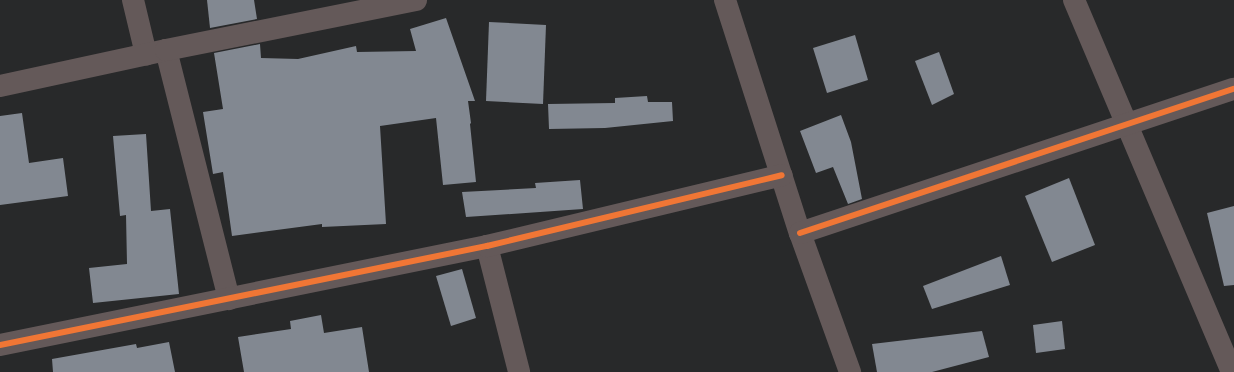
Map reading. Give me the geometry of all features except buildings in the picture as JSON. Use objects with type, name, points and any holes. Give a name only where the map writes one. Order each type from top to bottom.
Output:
[{"type":"street","points":[[133,0],[156,52],[229,299]]},
{"type":"street","points":[[0,86],[156,52],[416,0]]},
{"type":"street","points":[[726,0],[800,233],[850,372]]},
{"type":"street","points":[[1074,0],[1232,372]]},
{"type":"street","points":[[800,233],[1127,126],[1234,89]]},
{"type":"street","points":[[0,345],[487,246],[782,175]]},
{"type":"street","points":[[487,246],[519,372]]},
{"type":"cycle path","points":[[800,233],[1234,89]]},
{"type":"cycle path","points":[[0,345],[487,246],[782,175]]}]
